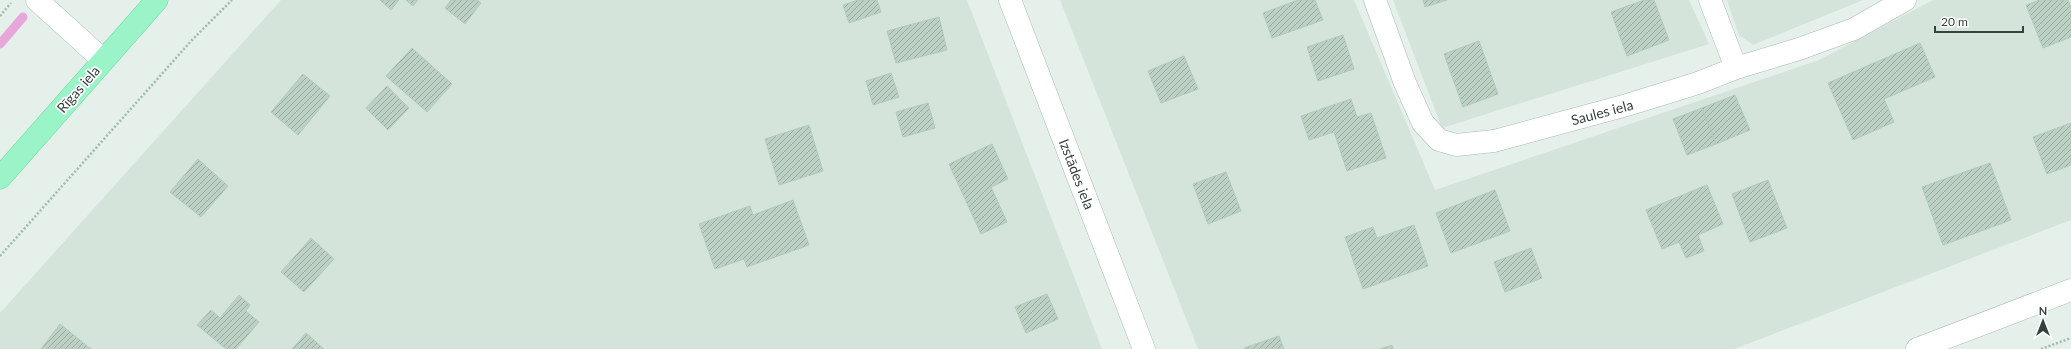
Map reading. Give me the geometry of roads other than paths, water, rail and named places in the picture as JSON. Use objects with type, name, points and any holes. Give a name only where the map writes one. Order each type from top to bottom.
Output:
[{"type":"main road","name":"Rīgas iela","points":[[0,178],[157,0]]},
{"type":"street","points":[[38,0],[103,60]]},
{"type":"street","name":"Izstādes iela","points":[[1010,0],[1144,349]]},
{"type":"street","name":"Saules iela","points":[[1375,0],[1405,83],[1423,123],[1439,140],[1456,145],[1494,141],[1627,105],[1698,83],[1736,68],[1799,49],[1854,29],[1905,0]]},
{"type":"street","points":[[1710,0],[1736,68]]},
{"type":"street","points":[[1917,349],[2071,290]]},
{"type":"waterway","points":[[0,44],[23,17]]}]
